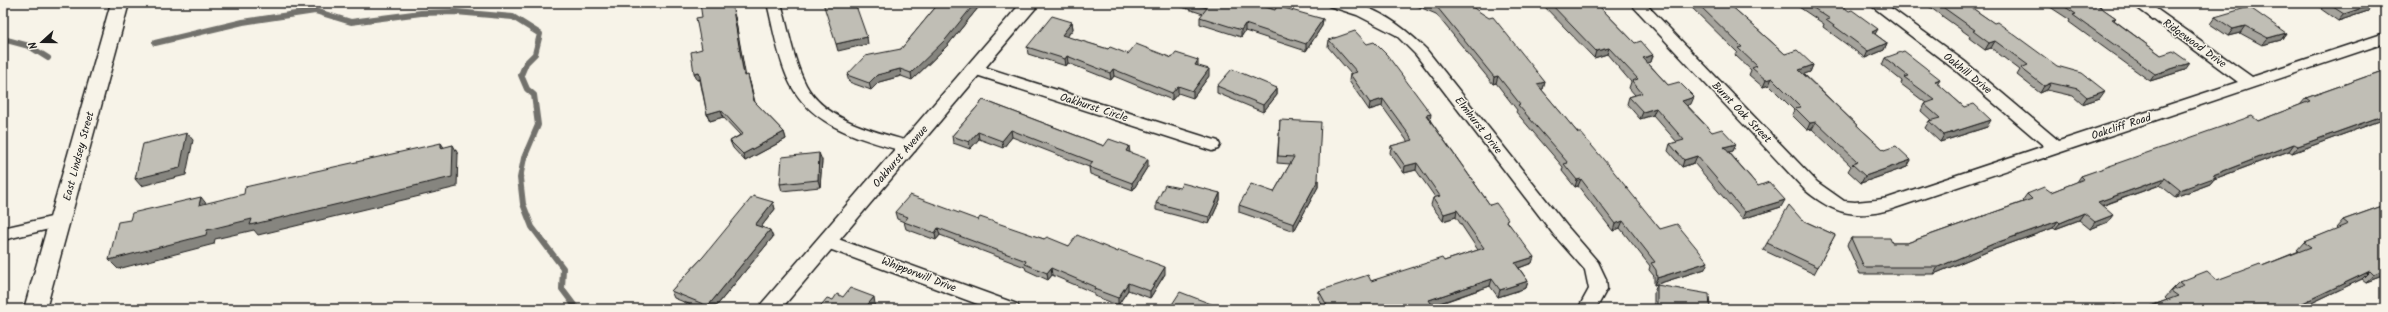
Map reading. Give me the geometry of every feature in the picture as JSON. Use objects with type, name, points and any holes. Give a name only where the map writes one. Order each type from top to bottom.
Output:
[{"type":"street","name":"East Lindsey Street","points":[[35,309],[120,3]]},
{"type":"street","points":[[774,3],[794,73],[805,96],[831,118],[878,138],[909,147]]},
{"type":"street","name":"Oakhurst Avenue","points":[[768,309],[909,147],[1031,3]]},
{"type":"street","name":"Elmhurst Drive","points":[[1334,3],[1386,23],[1401,32],[1421,52],[1560,230],[1592,266],[1597,279],[1598,289],[1587,309]]},
{"type":"street","name":"Burnt Oak Street","points":[[1637,3],[1811,186],[1830,202],[1840,207],[1855,210]]},
{"type":"street","name":"Oakhill Drive","points":[[1875,3],[1959,65],[2056,148]]},
{"type":"street","name":"Ridgewood Drive","points":[[2138,3],[2251,84]]},
{"type":"street","name":"Oakcliff Road","points":[[1855,210],[1889,204],[2385,38]]},
{"type":"street","name":"Oakhurst Circle","points":[[975,69],[1212,145]]},
{"type":"street","points":[[3,234],[60,221]]},
{"type":"street","name":"Whipporwill Drive","points":[[827,241],[1011,309]]},
{"type":"building","points":[[700,3],[731,3],[744,76],[748,75],[754,101],[784,132],[743,154],[730,141],[743,134],[721,110],[707,114],[699,72],[694,73],[691,52],[702,49],[696,18],[702,17]]},
{"type":"building","points":[[823,3],[855,3],[867,37],[836,44]]},
{"type":"building","points":[[939,3],[975,3],[946,39],[911,73],[900,69],[877,75],[869,83],[847,75],[865,56],[901,49]]},
{"type":"building","points":[[1191,3],[1253,3],[1275,10],[1277,6],[1323,19],[1306,44],[1245,24],[1241,30],[1200,17],[1207,8]]},
{"type":"building","points":[[1427,3],[1466,3],[1489,18],[1493,17],[1545,82],[1537,84],[1578,133],[1581,133],[1660,229],[1677,224],[1708,262],[1657,278],[1656,270],[1651,263],[1655,262],[1623,221],[1615,224],[1581,179],[1577,180],[1564,164],[1568,163],[1518,105],[1520,104],[1498,76],[1494,77],[1437,7]]},
{"type":"building","points":[[1550,3],[1596,3],[1635,43],[1641,41],[1653,55],[1643,58],[1668,85],[1679,82],[1694,97],[1682,101],[1712,132],[1722,129],[1736,144],[1724,147],[1758,186],[1769,182],[1785,200],[1745,212],[1697,156],[1684,160],[1670,144],[1684,140],[1656,108],[1643,112],[1629,97],[1642,93],[1632,81],[1638,79],[1609,48],[1596,51]]},
{"type":"building","points":[[1697,3],[1728,3],[1785,54],[1797,50],[1813,65],[1799,70],[1884,150],[1896,146],[1911,160],[1865,176],[1852,164],[1858,162],[1816,122],[1810,123],[1795,108],[1801,107],[1772,78],[1766,80],[1752,68],[1757,66],[1738,48],[1742,47]]},
{"type":"building","points":[[1806,3],[1838,3],[1849,11],[1852,10],[1878,29],[1872,32],[1887,43],[1868,51],[1826,20],[1830,19]]},
{"type":"building","points":[[1937,3],[1965,3],[1994,23],[1997,22],[2057,66],[2082,73],[2105,91],[2087,97],[2078,89],[2051,83],[2044,86],[2021,68],[2028,65],[1995,41],[1989,43],[1973,31],[1975,30]]},
{"type":"building","points":[[2059,3],[2097,3],[2096,4],[2116,18],[2112,19],[2161,55],[2173,51],[2190,63],[2155,74],[2073,15],[2076,14]]},
{"type":"building","points":[[2327,3],[2372,3],[2374,4],[2344,14]]},
{"type":"building","points":[[2249,7],[2286,33],[2268,38],[2245,26],[2233,29],[2215,17]]},
{"type":"building","points":[[1052,16],[1072,22],[1062,35],[1108,49],[1110,47],[1128,54],[1136,44],[1172,58],[1176,53],[1198,60],[1195,65],[1209,69],[1193,91],[1178,86],[1172,93],[1113,69],[1110,73],[1067,56],[1065,59],[1027,47]]},
{"type":"building","points":[[1355,31],[1367,44],[1374,42],[1387,55],[1431,114],[1426,115],[1490,205],[1496,203],[1508,219],[1506,220],[1534,257],[1515,263],[1528,281],[1500,290],[1492,279],[1429,300],[1433,306],[1423,309],[1329,309],[1319,291],[1368,275],[1371,281],[1442,258],[1444,261],[1484,248],[1457,210],[1444,214],[1433,198],[1440,196],[1417,163],[1405,166],[1391,146],[1413,140],[1383,99],[1370,103],[1350,74],[1357,72],[1329,40]]},
{"type":"building","points":[[1904,51],[1940,79],[1935,81],[1964,107],[1974,104],[1991,120],[1944,135],[1929,121],[1940,118],[1924,104],[1935,100],[1904,77],[1908,76],[1885,58]]},
{"type":"building","points":[[1232,69],[1277,88],[1263,105],[1217,86]]},
{"type":"building","points":[[2385,70],[2385,115],[2298,146],[2294,144],[2213,175],[2216,177],[2180,190],[2165,178],[2098,202],[2113,215],[2095,222],[2084,213],[2060,223],[2058,221],[1993,244],[1938,267],[1864,267],[1851,238],[1890,238],[1892,243],[1907,243],[2032,199],[2027,194],[2044,187],[2051,192],[2084,179],[2081,176],[2252,116],[2258,121],[2310,101],[2306,98]]},
{"type":"building","points":[[983,100],[1104,146],[1109,139],[1129,146],[1126,151],[1148,159],[1132,183],[1089,167],[1093,162],[1011,130],[1002,141],[978,132],[969,142],[952,136]]},
{"type":"building","points":[[1280,120],[1321,122],[1318,180],[1294,224],[1239,205],[1251,184],[1274,192],[1294,157],[1278,156]]},
{"type":"building","points":[[187,133],[180,168],[135,179],[143,144]]},
{"type":"building","points":[[441,143],[441,148],[453,145],[452,177],[250,225],[252,219],[207,230],[206,235],[109,260],[118,222],[130,220],[132,213],[201,197],[199,205],[244,194],[245,187]]},
{"type":"building","points":[[819,153],[818,180],[780,184],[782,157]]},
{"type":"building","points":[[1182,183],[1220,193],[1209,217],[1156,203],[1165,185],[1180,188]]},
{"type":"building","points":[[910,195],[978,220],[980,217],[1044,239],[1047,237],[1069,246],[1077,235],[1118,252],[1119,250],[1165,267],[1150,291],[1128,283],[1118,298],[1094,289],[1095,287],[1051,268],[1047,273],[1025,264],[1026,261],[938,228],[935,233],[904,222],[908,217],[895,212]]},
{"type":"building","points":[[753,196],[773,202],[755,225],[770,230],[708,306],[671,291],[703,257]]},
{"type":"building","points":[[1789,205],[1802,220],[1835,235],[1818,267],[1767,243]]},
{"type":"building","points":[[2385,205],[2385,270],[2374,275],[2370,271],[2290,309],[2143,309],[2178,296],[2171,291],[2184,286],[2179,282],[2207,271],[2217,280],[2260,264],[2262,266],[2311,247],[2304,242],[2348,224],[2343,220]]},
{"type":"building","points":[[1657,285],[1709,294],[1710,309],[1665,309],[1657,307]]},
{"type":"building","points":[[850,288],[874,297],[864,309],[818,309],[827,298],[833,300],[837,294],[843,297]]},
{"type":"building","points":[[1180,292],[1224,309],[1169,309]]},
{"type":"building","points":[[1309,305],[1309,309],[1249,309],[1249,306]]},
{"type":"building","points":[[2115,305],[2120,309],[2103,309]]},
{"type":"waterway","points":[[155,43],[243,22],[315,11],[351,22],[421,13],[456,12],[513,17],[540,34],[535,54],[526,63],[521,75],[527,89],[534,95],[538,125],[524,158],[520,178],[523,204],[532,227],[563,268],[562,289],[577,309]]},
{"type":"waterway","points":[[3,39],[29,46],[48,58]]}]
